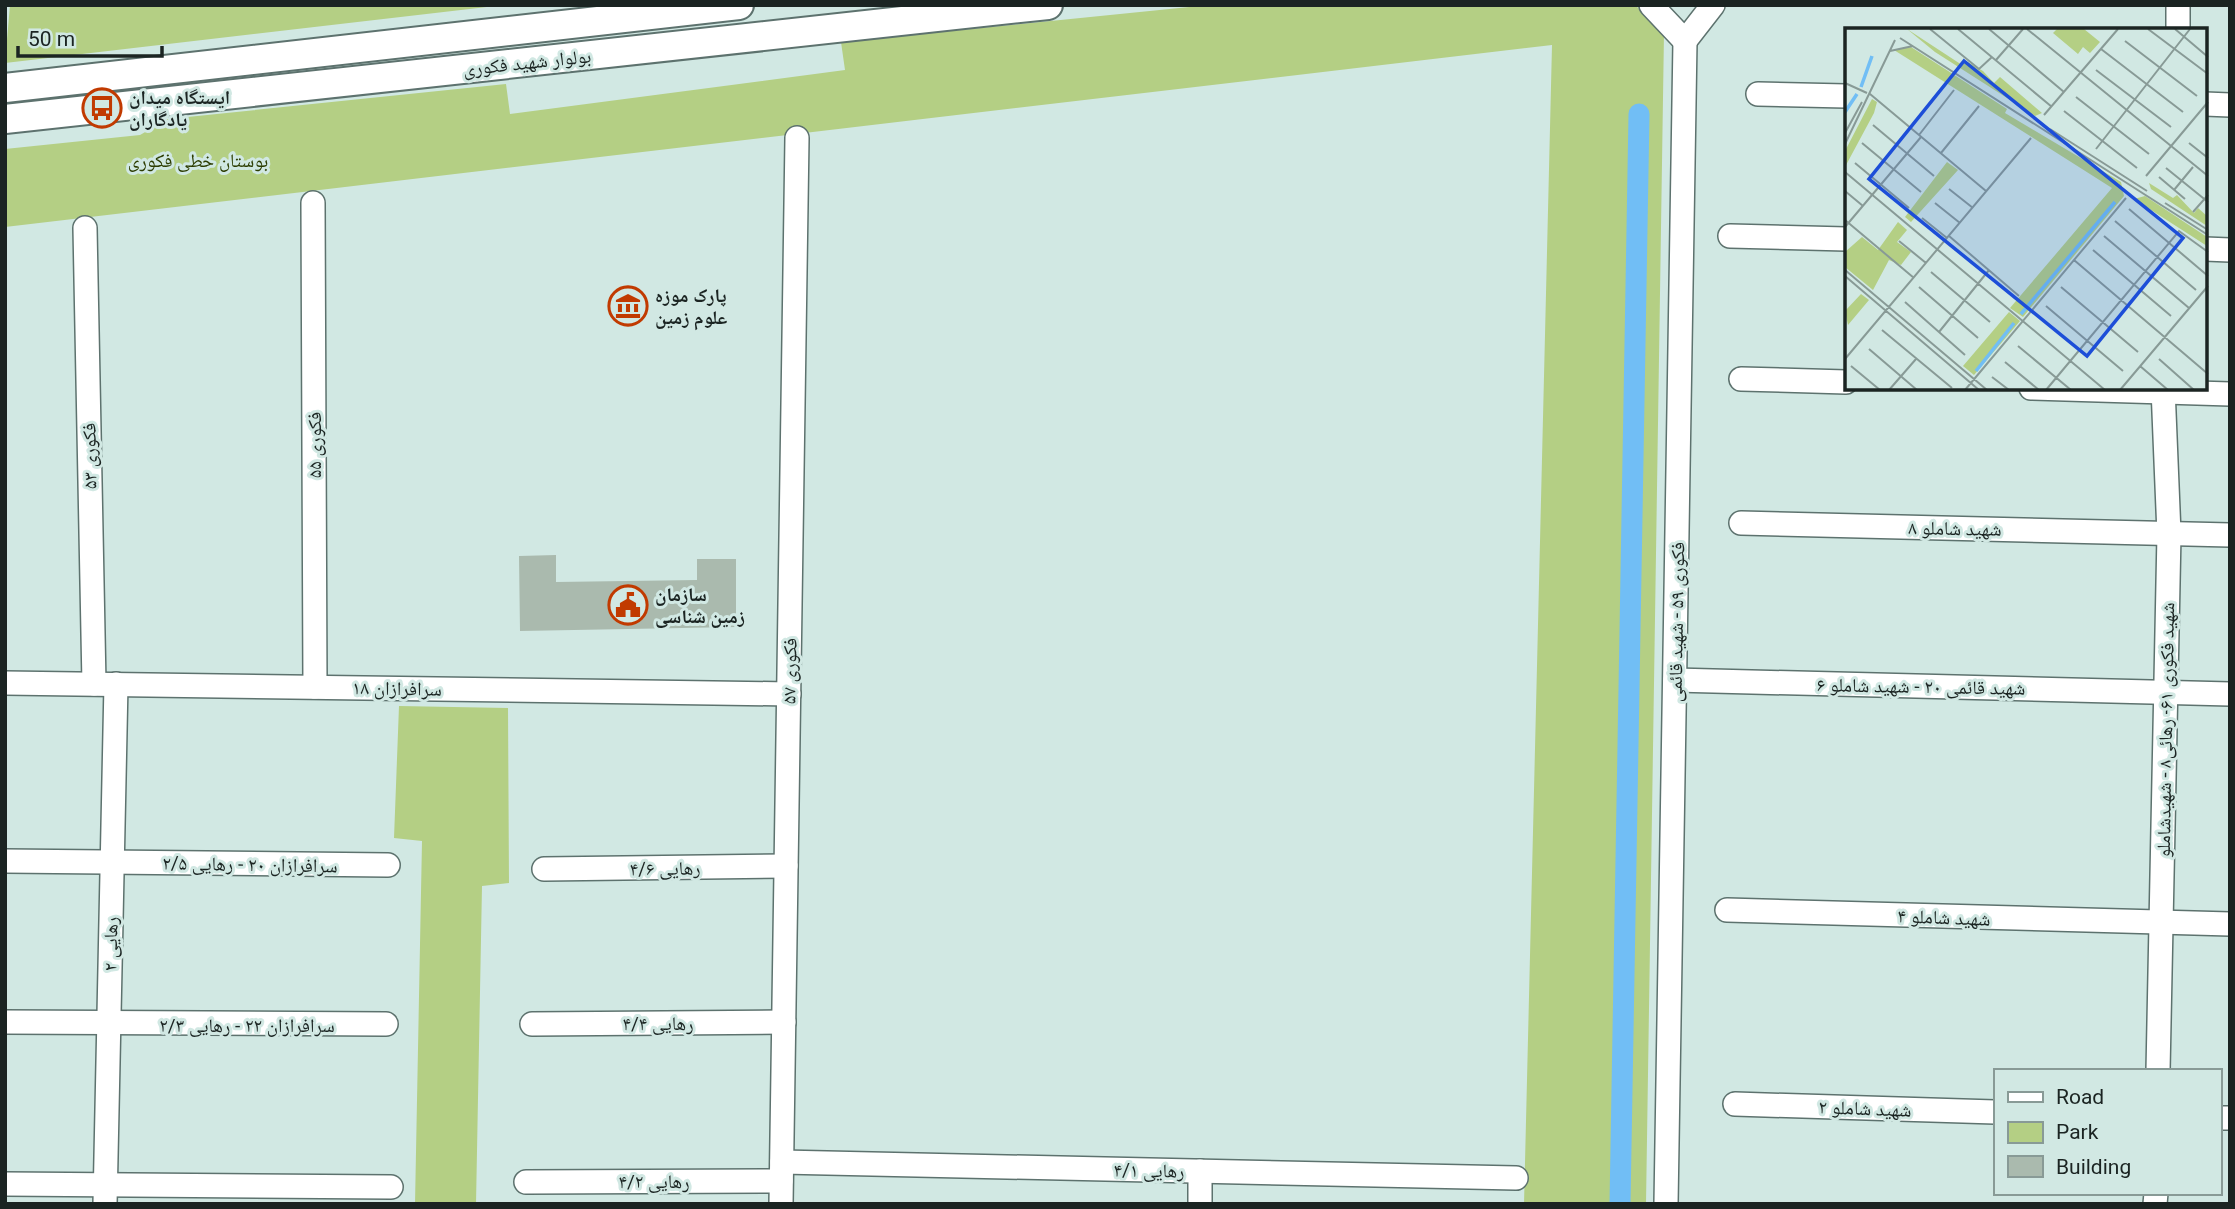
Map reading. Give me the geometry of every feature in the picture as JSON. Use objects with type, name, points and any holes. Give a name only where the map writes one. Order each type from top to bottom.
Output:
[{"type":"main road","name":"بولوار شهید فکوری","points":[[5,118],[1048,5]]},
{"type":"main road","name":"بولوار شهید فکوری","points":[[5,88],[723,6]]},
{"type":"street","points":[[1651,5],[1685,41],[1713,5]]},
{"type":"street","points":[[2178,5],[2178,28]]},
{"type":"street","name":"فکوری ۵۹ - شهید قائمی","points":[[1667,1204],[1685,41]]},
{"type":"street","points":[[1758,94],[1845,96]]},
{"type":"street","points":[[2207,104],[2230,105]]},
{"type":"street","name":"فکوری ۵۷","points":[[781,1182],[797,138]]},
{"type":"street","name":"فکوری ۵۵","points":[[313,204],[315,687]]},
{"type":"street","name":"فکوری ۵۳","points":[[85,228],[105,684]]},
{"type":"street","points":[[1730,236],[1845,239]]},
{"type":"street","points":[[2207,249],[2230,250]]},
{"type":"street","points":[[1741,379],[1845,382]]},
{"type":"street","points":[[2119,390],[2230,394]]},
{"type":"street","name":"شهید فکوری ۶۱- رهائی۸ - شهیدشاملو","points":[[2158,1069],[2169,534],[2163,391]]},
{"type":"street","name":"شهید شاملو ۸","points":[[1741,523],[2230,535]]},
{"type":"street","name":"شهید قائمی ۲۰ - شهید شاملو ۶","points":[[1675,680],[2230,694]]},
{"type":"street","name":"سرافرازان ۱۸","points":[[5,682],[789,694]]},
{"type":"street","name":"رهایی ۲","points":[[105,684],[112,863],[105,1195]]},
{"type":"street","name":"سرافرازان ۲۰ - رهایی ۲/۵","points":[[5,861],[388,865]]},
{"type":"street","name":"رهایی ۴/۶","points":[[544,869],[786,866]]},
{"type":"street","name":"شهید شاملو ۴","points":[[1727,910],[2230,924]]},
{"type":"street","name":"سرافرازان ۲۲ - رهایی ۲/۳","points":[[5,1022],[109,1025],[386,1024]]},
{"type":"street","name":"رهایی ۴/۴","points":[[532,1024],[784,1022]]},
{"type":"street","name":"شهید شاملو ۲","points":[[1735,1104],[1994,1112]]},
{"type":"street","points":[[1200,1171],[1200,1204]]},
{"type":"street","name":"رهایی ۴/۱","points":[[781,1182],[1200,1171],[1516,1178]]},
{"type":"street","name":"رهایی ۴/۲","points":[[526,1182],[781,1182]]},
{"type":"street","points":[[5,1184],[105,1195],[391,1187]]},
{"type":"green space","points":[[10,5],[504,5],[5,63]]},
{"type":"green space","name":"بوستان خطی فکوری","points":[[1209,5],[1635,5],[1664,33],[1646,1204],[1524,1204],[1552,45],[5,227],[5,149],[140,135],[168,119],[506,84],[510,114],[845,70],[841,42]]},
{"type":"green space","points":[[399,706],[508,708],[509,883],[482,886],[476,1204],[415,1204],[422,841],[394,838]]},
{"type":"building","name":"سازمان زمین شناسی","points":[[556,555],[556,582],[697,580],[697,559],[736,559],[736,627],[520,631],[519,556]]},
{"type":"waterway","points":[[1620,1204],[1639,114]]},
{"type":"place","name":"ایستگاه میدان یادگاران","points":[[102,108]]},
{"type":"place","name":"پارک موزه علوم زمین","points":[[628,306]]},
{"type":"place","name":"سازمان زمین شناسی","points":[[628,605]]}]
